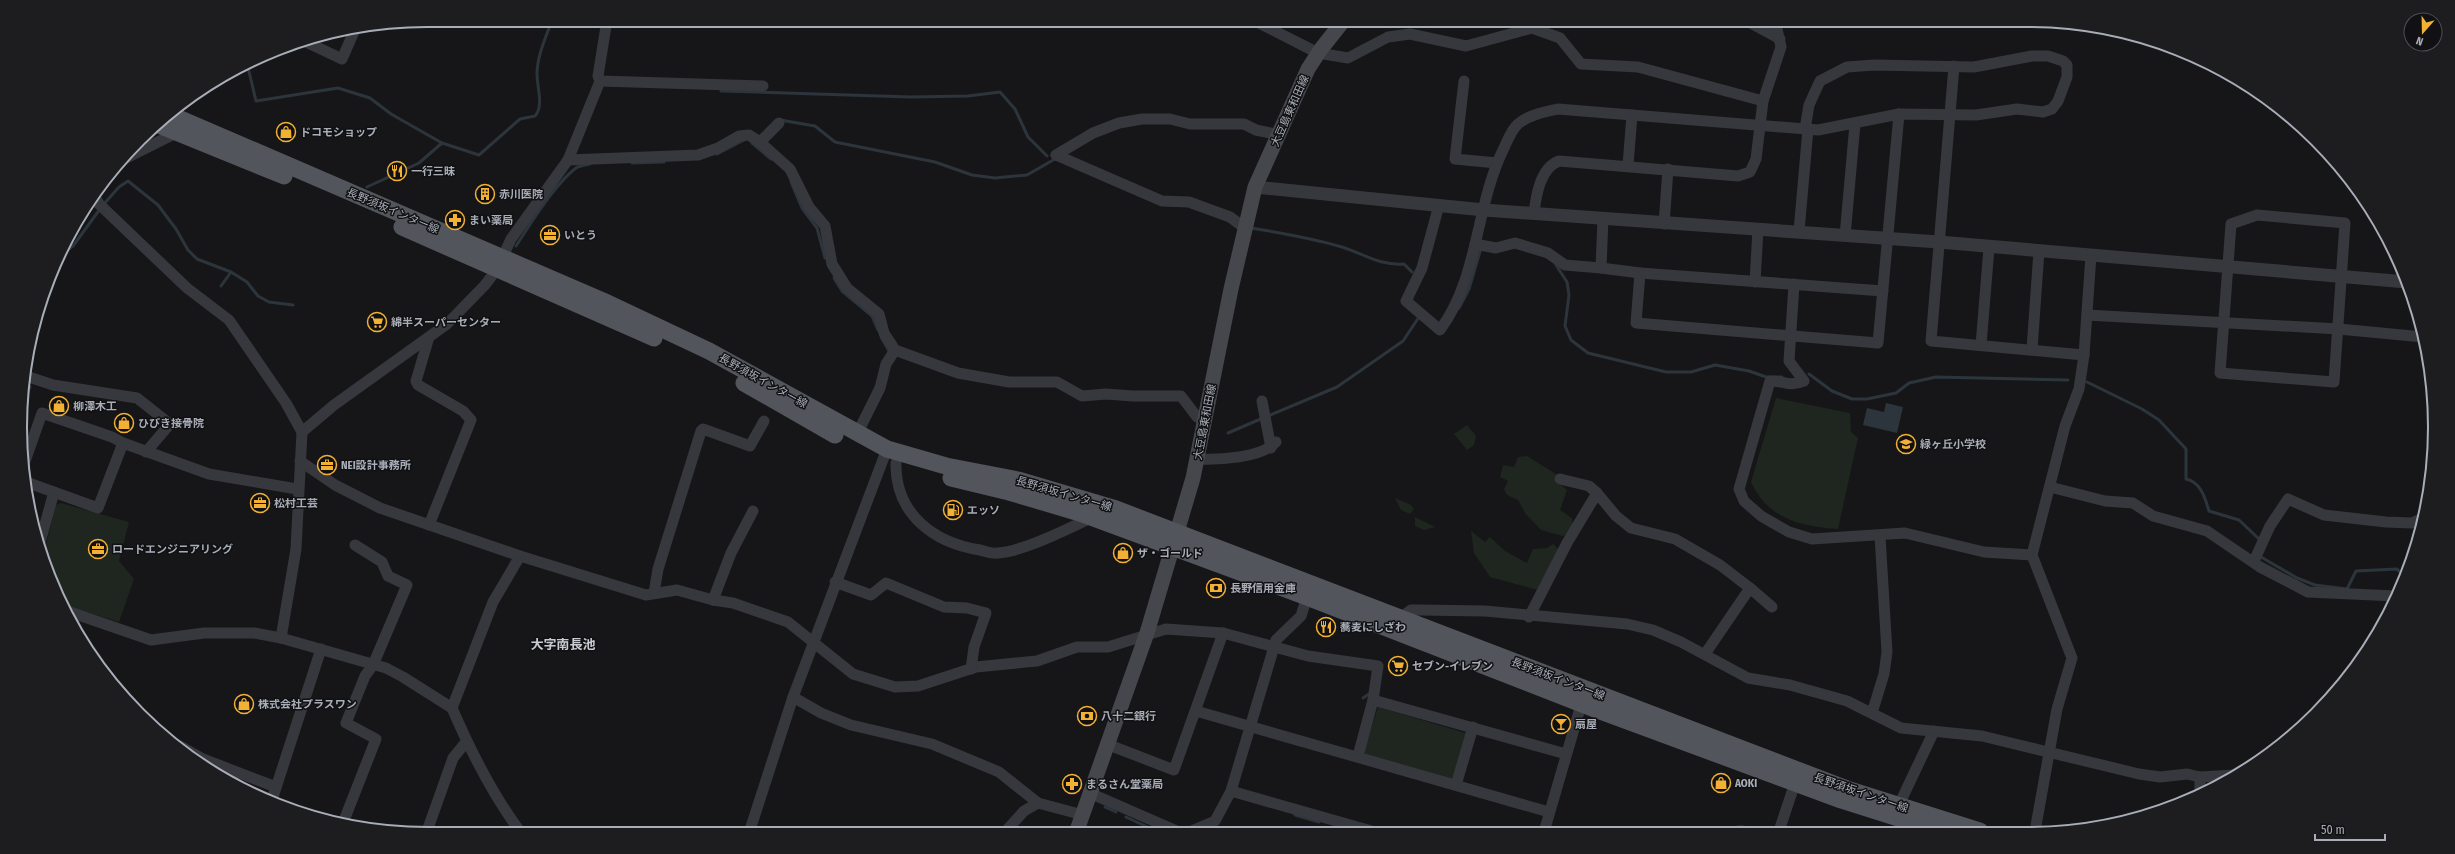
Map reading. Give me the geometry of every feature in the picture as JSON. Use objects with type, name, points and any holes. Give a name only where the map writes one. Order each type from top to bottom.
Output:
[{"type":"main road","name":"大豆島東和田線","points":[[1078,827],[1092,794],[1147,634],[1175,541],[1206,422],[1231,289],[1255,187],[1280,135],[1308,69],[1318,53],[1338,27]]},
{"type":"main road","name":"長野須坂インター線","points":[[175,117],[500,263],[598,312],[704,361],[850,443],[888,457],[1009,492],[1091,518],[1175,541],[1399,619],[1795,783],[1924,827]]},
{"type":"main road","name":"長野須坂インター線","points":[[163,126],[500,263],[603,300],[709,351],[857,434],[888,457],[946,466],[1018,480],[1079,497],[1175,541],[1307,597],[1898,807],[1966,827]]},
{"type":"street","points":[[302,432],[334,405],[447,324],[485,285],[500,263],[511,239],[568,160],[600,81],[598,76],[606,27]]},
{"type":"street","points":[[1267,27],[1318,53],[1348,58],[1378,40],[1410,34],[1466,46],[1532,28],[1560,38],[1581,64],[1638,67],[1763,101]]},
{"type":"street","points":[[1758,27],[1780,39]]},
{"type":"street","points":[[1534,213],[1536,196],[1542,181],[1553,163],[1559,161],[1628,165],[1738,176],[1746,174],[1754,166],[1756,159],[1763,101],[1781,47],[1777,27]]},
{"type":"street","points":[[311,44],[342,59],[353,34]]},
{"type":"street","points":[[1439,205],[1422,268],[1406,301],[1440,330],[1450,316],[1462,292],[1497,163],[1519,124],[1539,113],[1558,109],[1759,126],[1807,129],[1827,130],[1899,114],[1952,116],[1976,115],[2017,109],[2043,112],[2052,109],[2058,101],[2067,77],[2067,65],[2064,61],[2048,56],[2032,56],[1974,67],[1874,65],[1847,67],[1820,81],[1809,105],[1807,129],[1799,232]]},
{"type":"street","points":[[1954,66],[1952,116],[1939,242],[1931,341],[2032,349],[2084,355]]},
{"type":"street","points":[[600,81],[764,86]]},
{"type":"street","points":[[1464,81],[1455,159],[1497,163]]},
{"type":"street","points":[[1640,273],[1636,323],[1878,343],[1884,291],[1887,239],[1899,114]]},
{"type":"street","points":[[1628,165],[1632,115]]},
{"type":"street","points":[[1246,230],[1230,217],[1189,202],[1162,201],[1056,155],[1093,133],[1119,123],[1142,119],[1170,119],[1190,124],[1244,124],[1256,130],[1280,135]]},
{"type":"street","points":[[760,142],[779,123]]},
{"type":"street","points":[[1845,236],[1855,124]]},
{"type":"street","points":[[135,154],[178,132]]},
{"type":"street","points":[[568,160],[698,155],[718,148],[739,136],[749,135],[760,142],[790,169],[809,207],[825,226],[832,264],[847,288],[879,314],[884,333],[895,350],[958,373],[1008,382],[1057,382],[1082,396],[1106,394],[1133,396],[1182,396],[1197,417],[1206,422]]},
{"type":"street","points":[[1664,224],[1668,169]]},
{"type":"street","points":[[1255,187],[1484,210],[1603,218],[1664,224],[1939,242],[1989,248],[2039,251],[2341,278],[2401,282]]},
{"type":"street","points":[[100,203],[187,288],[229,320],[286,403],[302,432],[297,489],[296,549],[281,638]]},
{"type":"street","points":[[2257,215],[2345,224],[2339,329],[2334,382],[2220,373],[2227,268],[2231,224],[2257,215]]},
{"type":"street","points":[[1601,268],[1603,218]]},
{"type":"street","points":[[1755,282],[1758,229]]},
{"type":"street","points":[[1475,244],[1496,248],[1515,243],[1548,254],[1564,265],[1640,273],[1884,291]]},
{"type":"street","points":[[1981,345],[1989,248]]},
{"type":"street","points":[[2032,349],[2039,251]]},
{"type":"street","points":[[2036,827],[2057,709],[2072,658],[2032,555],[2065,426],[2079,389],[2084,355],[2092,256]]},
{"type":"street","points":[[1794,284],[1789,360],[1804,381],[1791,385],[1779,381],[1770,381],[1738,489],[1744,501],[1761,516],[1801,537],[1812,540],[1905,533],[1984,552],[2032,555]]},
{"type":"street","points":[[2087,315],[2339,329],[2417,336]]},
{"type":"street","points":[[429,337],[416,381],[418,385],[463,411],[471,420],[429,525]]},
{"type":"street","points":[[857,434],[880,388],[886,364],[895,350]]},
{"type":"street","points":[[30,377],[53,385],[137,398],[170,424],[146,452]]},
{"type":"street","points":[[1197,459],[1219,460],[1274,445],[1262,401]]},
{"type":"street","points":[[28,453],[42,413],[112,437],[123,444],[209,474],[297,489]]},
{"type":"street","points":[[654,593],[658,569],[701,430],[703,428],[750,446],[764,421]]},
{"type":"street","points":[[31,484],[98,508],[123,444]]},
{"type":"street","points":[[888,457],[896,476],[900,495],[922,527],[961,548],[997,553],[1058,534],[1091,518]]},
{"type":"street","points":[[751,827],[793,697],[835,582],[888,457]]},
{"type":"street","points":[[300,461],[335,485],[380,508],[520,556],[646,595],[677,590],[713,600],[733,603],[778,617],[788,622],[853,674],[895,687],[918,686],[971,668],[1037,661],[1068,648],[1108,647],[1166,629],[1223,633],[1308,656],[1378,666],[1373,700],[1358,756]]},
{"type":"street","points":[[1560,478],[1589,486],[1597,493],[1616,516],[1631,528],[1675,539],[1720,565],[1772,607]]},
{"type":"street","points":[[2050,487],[2105,501],[2133,503],[2153,516],[2207,531],[2254,561],[2308,592],[2391,596]]},
{"type":"street","points":[[42,535],[54,492]]},
{"type":"street","points":[[1529,617],[1571,537],[1597,493]]},
{"type":"street","points":[[2254,561],[2270,526],[2288,499],[2324,515],[2386,522],[2412,523],[2416,521]]},
{"type":"street","points":[[713,600],[731,553],[752,511]]},
{"type":"street","points":[[1872,713],[1884,674],[1887,652],[1880,536]]},
{"type":"street","points":[[345,818],[376,739],[346,723],[365,676],[373,665],[407,585],[388,576],[382,562],[355,545]]},
{"type":"street","points":[[452,708],[493,602],[520,556]]},
{"type":"street","points":[[835,582],[871,595],[886,583],[944,607],[967,608],[986,614],[974,647],[971,668]]},
{"type":"street","points":[[1705,654],[1750,588]]},
{"type":"street","points":[[1201,827],[1215,821],[1231,791],[1275,646],[1279,636],[1301,616],[1307,597]]},
{"type":"street","points":[[1399,619],[1411,610],[1485,612],[1529,617],[1627,624],[1653,630],[1705,654],[1748,678],[1790,685],[1848,700],[1901,728],[1982,736],[2139,774],[2160,777],[2187,774],[2200,777],[2223,776]]},
{"type":"street","points":[[73,613],[151,640],[204,633],[254,633],[281,638],[373,665],[403,677],[452,708],[466,742],[502,807],[517,827]]},
{"type":"street","points":[[1108,745],[1174,770],[1223,633]]},
{"type":"street","points":[[273,796],[321,649]]},
{"type":"street","points":[[1545,827],[1583,696]]},
{"type":"street","points":[[793,697],[821,713],[851,725],[932,744],[999,772],[1038,803],[1082,815]]},
{"type":"street","points":[[1373,700],[1566,754]]},
{"type":"street","points":[[1196,712],[1358,756],[1549,812]]},
{"type":"street","points":[[1456,785],[1473,727]]},
{"type":"street","points":[[1898,807],[1934,731]]},
{"type":"street","points":[[428,827],[453,758],[466,742]]},
{"type":"street","points":[[204,760],[276,787]]},
{"type":"street","points":[[2200,777],[2200,788]]},
{"type":"street","points":[[1780,827],[1795,783]]},
{"type":"street","points":[[1231,791],[1357,827]]},
{"type":"street","points":[[1092,794],[1167,827]]},
{"type":"street","points":[[1009,827],[1024,811],[1038,803]]},
{"type":"shaded area","points":[[1776,398],[1850,413],[1851,432],[1858,438],[1838,529],[1811,526],[1798,523],[1787,518],[1766,505],[1758,495],[1751,482]]},
{"type":"shaded area","points":[[1886,403],[1903,407],[1897,433],[1863,425],[1867,408],[1884,412]]},
{"type":"shaded area","points":[[1467,425],[1476,436],[1474,445],[1467,450],[1454,434]]},
{"type":"shaded area","points":[[1527,456],[1556,474],[1560,484],[1567,490],[1560,510],[1572,518],[1574,531],[1563,536],[1541,530],[1525,513],[1518,500],[1507,495],[1504,489],[1508,481],[1500,477],[1503,465],[1514,467],[1518,457]]},
{"type":"shaded area","points":[[1395,498],[1411,505],[1414,509],[1410,514],[1401,510]]},
{"type":"shaded area","points":[[61,503],[129,522],[119,561],[134,579],[119,622],[69,607],[68,604],[57,580],[45,547],[56,505]]},
{"type":"shaded area","points":[[1415,517],[1435,527],[1424,530],[1415,526]]},
{"type":"shaded area","points":[[1471,531],[1485,542],[1490,537],[1505,551],[1527,563],[1533,549],[1547,548],[1553,544],[1562,552],[1538,590],[1490,577],[1474,553]]},
{"type":"shaded area","points":[[1378,707],[1469,734],[1452,780],[1366,756],[1364,750]]},
{"type":"waterway","points":[[367,187],[419,163],[442,143],[479,155],[520,119],[535,116],[538,112],[540,102],[537,74],[538,60],[549,27]]},
{"type":"waterway","points":[[248,69],[256,101],[338,88],[370,98],[391,114],[442,143]]},
{"type":"waterway","points":[[721,91],[911,97],[968,96],[1000,92],[1015,109],[1028,137],[1047,156]]},
{"type":"waterway","points":[[780,120],[815,126],[835,142],[935,162],[972,175],[995,178],[1027,175],[1055,159]]},
{"type":"waterway","points":[[717,154],[744,140]]},
{"type":"waterway","points":[[752,143],[771,159]]},
{"type":"waterway","points":[[632,163],[664,162]]},
{"type":"waterway","points":[[516,246],[543,205],[568,175],[576,168],[590,164]]},
{"type":"waterway","points":[[103,205],[119,187],[128,181],[158,205],[176,229],[188,250],[197,259],[231,272],[247,282],[258,296],[269,302],[293,305]]},
{"type":"waterway","points":[[791,182],[802,208],[817,228],[825,258]]},
{"type":"waterway","points":[[68,249],[73,246],[100,209]]},
{"type":"waterway","points":[[1251,228],[1297,236],[1342,247],[1372,259],[1387,263],[1404,264],[1412,272]]},
{"type":"waterway","points":[[1459,308],[1469,289],[1481,248]]},
{"type":"waterway","points":[[1556,265],[1567,282],[1569,295],[1565,326],[1571,340],[1588,353],[1666,372],[1691,372],[1715,365],[1749,371],[1766,377],[1782,377]]},
{"type":"waterway","points":[[221,286],[231,272]]},
{"type":"waterway","points":[[834,278],[842,291],[872,316],[878,330]]},
{"type":"waterway","points":[[1268,416],[1337,387],[1403,341],[1419,317]]},
{"type":"waterway","points":[[881,337],[889,351]]},
{"type":"waterway","points":[[1809,374],[1832,391],[1852,399],[1867,399],[1896,393],[1909,383],[1936,377],[2068,380]]},
{"type":"waterway","points":[[2087,382],[2142,409],[2159,420],[2186,449],[2186,479],[2195,483],[2202,491],[2209,511],[2239,520],[2259,539]]},
{"type":"waterway","points":[[1228,433],[1263,418]]},
{"type":"waterway","points":[[2261,557],[2297,578],[2315,585],[2347,589],[2356,571],[2397,569],[2401,573]]},
{"type":"waterway","points":[[1363,698],[1369,694]]},
{"type":"waterway","points":[[1105,807],[1116,812]]},
{"type":"waterway","points":[[1295,815],[1319,822]]},
{"type":"waterway","points":[[1126,817],[1147,827]]},
{"type":"place","name":"ドコモショップ","points":[[286,132]]},
{"type":"place","name":"一行三昧","points":[[397,171]]},
{"type":"place","name":"赤川医院","points":[[485,194]]},
{"type":"place","name":"まい薬局","points":[[455,220]]},
{"type":"place","name":"いとう","points":[[550,235]]},
{"type":"place","name":"綿半スーパーセンター","points":[[377,322]]},
{"type":"place","name":"柳澤木工","points":[[59,406]]},
{"type":"place","name":"ひびき接骨院","points":[[124,423]]},
{"type":"place","name":"緑ヶ丘小学校","points":[[1906,444]]},
{"type":"place","name":"NEI設計事務所","points":[[327,465]]},
{"type":"place","name":"松村工芸","points":[[260,503]]},
{"type":"place","name":"エッソ","points":[[953,510]]},
{"type":"place","name":"ロードエンジニアリング","points":[[98,549]]},
{"type":"place","name":"ザ・ゴールド","points":[[1123,553]]},
{"type":"place","name":"長野信用金庫","points":[[1216,588]]},
{"type":"place","name":"蕎麦にしざわ","points":[[1326,627]]},
{"type":"place","name":"セブン-イレブン","points":[[1398,666]]},
{"type":"place","name":"株式会社プラスワン","points":[[244,704]]},
{"type":"place","name":"八十二銀行","points":[[1087,716]]},
{"type":"place","name":"扇屋","points":[[1561,724]]},
{"type":"place","name":"AOKI","points":[[1721,783]]},
{"type":"place","name":"まるさん堂薬局","points":[[1072,784]]},
{"type":"district","name":"大字南長池","points":[[563,644]]}]
